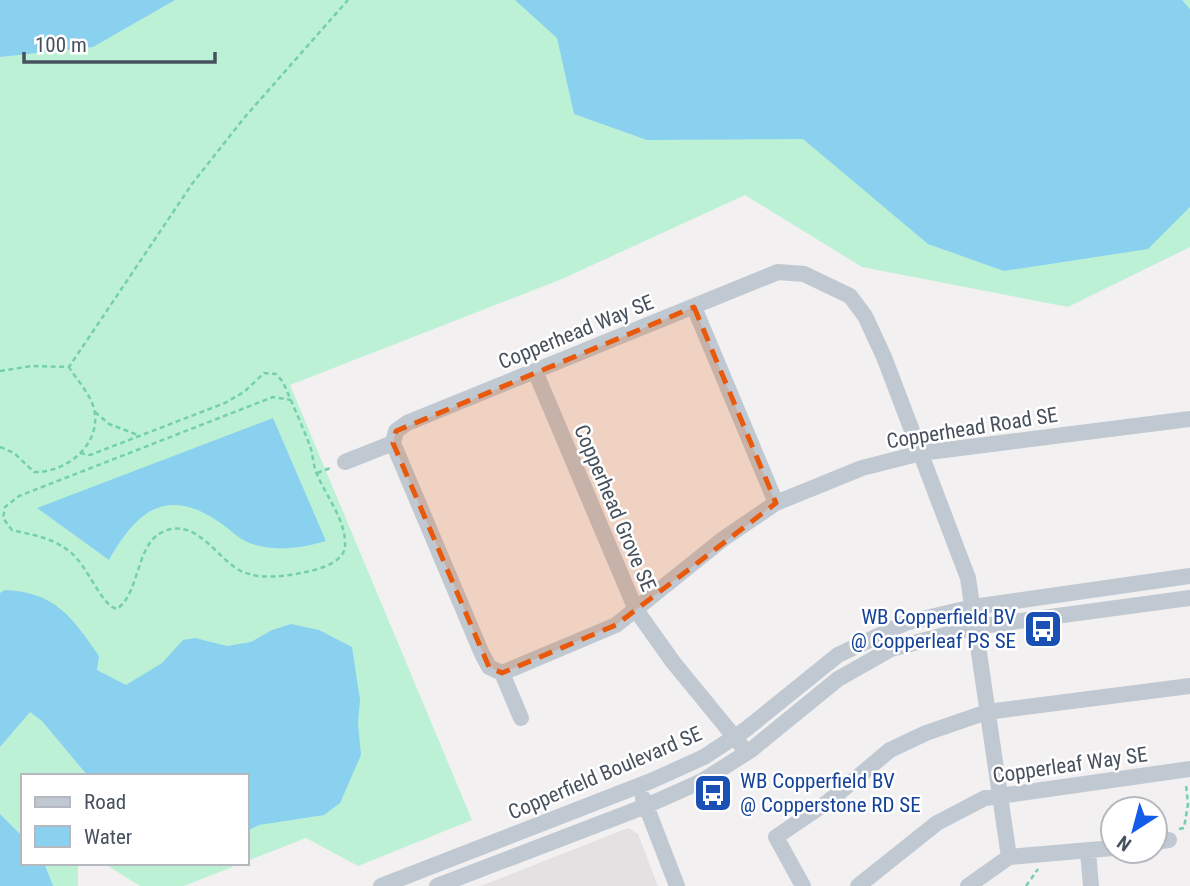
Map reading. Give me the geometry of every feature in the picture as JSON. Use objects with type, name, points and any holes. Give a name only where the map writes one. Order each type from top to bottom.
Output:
[{"type":"street","name":"Copperhead Way SE","points":[[393,443],[396,430],[407,423],[778,272],[804,274],[850,296],[865,316],[968,578],[1009,857]]},
{"type":"street","points":[[694,307],[776,503]]},
{"type":"street","name":"Copperhead Grove SE","points":[[535,371],[636,610],[673,662],[747,752]]},
{"type":"street","name":"Copperhead Road SE","points":[[636,610],[723,539],[776,503],[862,468],[921,453],[1190,419]]},
{"type":"street","points":[[345,462],[393,443],[482,654],[489,667],[502,673],[521,718]]},
{"type":"street","name":"Copperfield Boulevard SE","points":[[381,886],[638,786],[704,757],[735,737],[816,671],[860,643],[916,619],[973,607],[1190,576]]},
{"type":"street","name":"Copperfield Boulevard SE","points":[[437,886],[646,806],[702,781],[747,752],[817,694],[865,663],[913,641],[975,627],[1190,598]]},
{"type":"street","points":[[502,673],[590,638],[636,610]]},
{"type":"street","points":[[803,886],[776,837],[829,801],[890,750],[926,733],[987,712],[1190,686]]},
{"type":"street","name":"Copperleaf Way SE","points":[[858,886],[937,823],[969,805],[998,794],[1187,775]]},
{"type":"street","points":[[638,786],[677,886]]},
{"type":"street","points":[[968,886],[1009,857],[1099,850]]},
{"type":"street","points":[[1088,852],[1091,886]]},
{"type":"path","points":[[69,367],[192,184],[244,118],[348,0]]},
{"type":"path","points":[[0,371],[32,366],[69,367]]},
{"type":"path","points":[[0,447],[15,453],[34,472],[49,472],[66,465],[80,453],[93,429],[94,411],[89,397],[69,367]]},
{"type":"path","points":[[80,453],[90,455],[234,398],[264,373],[276,374],[291,400],[343,535],[345,547],[335,561],[307,572],[274,578],[260,577],[229,563],[192,532],[171,529],[161,533],[147,549],[131,594],[117,609],[105,604],[86,567],[69,551],[37,534],[12,530],[5,524],[5,507],[19,496],[273,397],[291,400]]},
{"type":"path","points":[[94,411],[109,424],[141,435]]},
{"type":"path","points":[[1169,836],[1184,828],[1187,813],[1187,775]]},
{"type":"path","points":[[1026,886],[1040,866]]},
{"type":"highlighted area","points":[[694,307],[776,503],[616,625],[502,673],[489,667],[393,443],[396,431]]},
{"type":"shaded area","points":[[628,828],[638,834],[658,886],[481,886]]},
{"type":"green space","points":[[0,0],[1190,0],[1190,247],[1068,307],[862,267],[745,195],[562,279],[290,385],[472,820],[358,866],[306,838],[248,861],[248,774],[21,774],[21,865],[78,865],[78,886],[0,886]]},
{"type":"green space","points":[[106,865],[237,865],[184,886],[140,886]]},
{"type":"water","points":[[0,0],[175,0],[93,47],[0,57]]},
{"type":"water","points":[[515,0],[1182,0],[1190,9],[1190,207],[1148,249],[1004,271],[928,244],[803,139],[647,140],[574,114],[557,38]]},
{"type":"water","points":[[273,418],[326,541],[289,548],[261,546],[243,540],[198,510],[181,505],[166,506],[141,518],[129,530],[109,560],[37,508]]},
{"type":"water","points":[[5,590],[22,592],[50,601],[61,609],[99,656],[97,670],[126,685],[162,663],[183,640],[195,638],[227,646],[251,642],[272,630],[291,624],[319,630],[352,647],[360,700],[358,724],[361,755],[340,803],[324,815],[259,825],[248,830],[248,774],[86,774],[42,721],[30,712],[0,747],[0,593]]},
{"type":"water","points":[[0,814],[21,835],[21,865],[45,865],[53,886],[0,886]]},
{"type":"place","name":"WB Copperfield BV @ Copperleaf PS SE","points":[[1043,629]]},
{"type":"place","name":"WB Copperfield BV @ Copperstone RD SE","points":[[713,793]]}]
